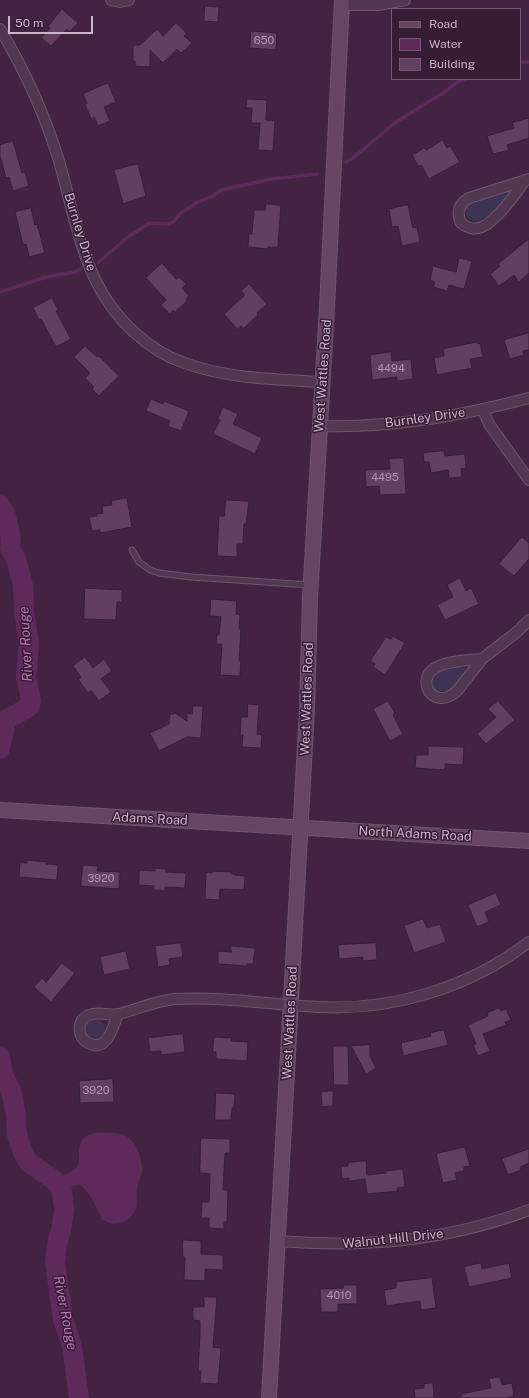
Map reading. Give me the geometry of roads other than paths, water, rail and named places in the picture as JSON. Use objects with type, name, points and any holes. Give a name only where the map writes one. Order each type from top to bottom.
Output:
[{"type":"street","points":[[111,0],[120,2],[129,0]]},
{"type":"street","points":[[342,3],[378,5],[405,0]]},
{"type":"street","name":"West Wattles Road","points":[[269,1398],[301,828],[311,585],[322,382],[328,307],[342,3]]},
{"type":"street","name":"Burnley Drive","points":[[0,29],[24,74],[50,136],[59,161],[80,241],[92,274],[101,293],[127,326],[160,352],[200,369],[262,378],[322,382]]},
{"type":"street","points":[[527,180],[518,192],[489,223],[482,227],[470,228],[462,223],[458,214],[459,208],[469,198],[527,180]]},
{"type":"street","name":"Burnley Drive","points":[[320,426],[356,426],[419,422],[483,410],[529,398]]},
{"type":"street","points":[[483,410],[489,424],[529,480]]},
{"type":"street","points":[[482,658],[436,667],[432,670],[427,680],[427,685],[430,692],[436,698],[441,699],[452,695],[457,691],[482,658],[518,631],[529,620]]},
{"type":"street","name":"Adams Road","points":[[0,810],[301,828]]},
{"type":"street","name":"North Adams Road","points":[[301,828],[529,841]]},
{"type":"street","points":[[118,1014],[155,1002],[185,998],[338,1008],[374,1005],[410,998],[445,988],[475,976],[506,958],[529,942]]},
{"type":"street","name":"Walnut Hill Drive","points":[[277,1241],[332,1244],[414,1240],[458,1231],[503,1219],[529,1210]]},
{"type":"lane","points":[[132,550],[139,562],[150,570],[159,573],[190,577],[311,585]]},
{"type":"water","points":[[101,1132],[127,1136],[136,1146],[142,1167],[137,1188],[136,1209],[130,1218],[117,1224],[111,1224],[102,1220],[93,1201],[80,1185],[72,1186],[70,1196],[64,1192],[58,1180],[58,1177],[70,1172],[78,1166],[82,1140],[88,1135]]},
{"type":"waterway","points":[[521,62],[529,62]]},
{"type":"waterway","points":[[346,162],[352,159],[396,122],[462,80]]},
{"type":"waterway","points":[[99,262],[129,236],[150,223],[168,224],[173,222],[181,213],[198,202],[213,196],[221,190],[272,179],[317,174]]},
{"type":"waterway","points":[[0,292],[46,277],[75,272],[80,269]]},
{"type":"waterway","name":"River Rouge","points":[[0,505],[5,513],[11,540],[10,548],[16,559],[23,585],[24,612],[29,645],[26,677],[31,701],[29,707],[6,720],[0,749]]},
{"type":"waterway","name":"River Rouge","points":[[0,1057],[3,1075],[11,1090],[16,1115],[17,1135],[23,1153],[28,1162],[54,1180],[59,1185],[62,1192],[64,1210],[57,1244],[55,1263],[63,1319],[72,1346],[79,1398]]}]
